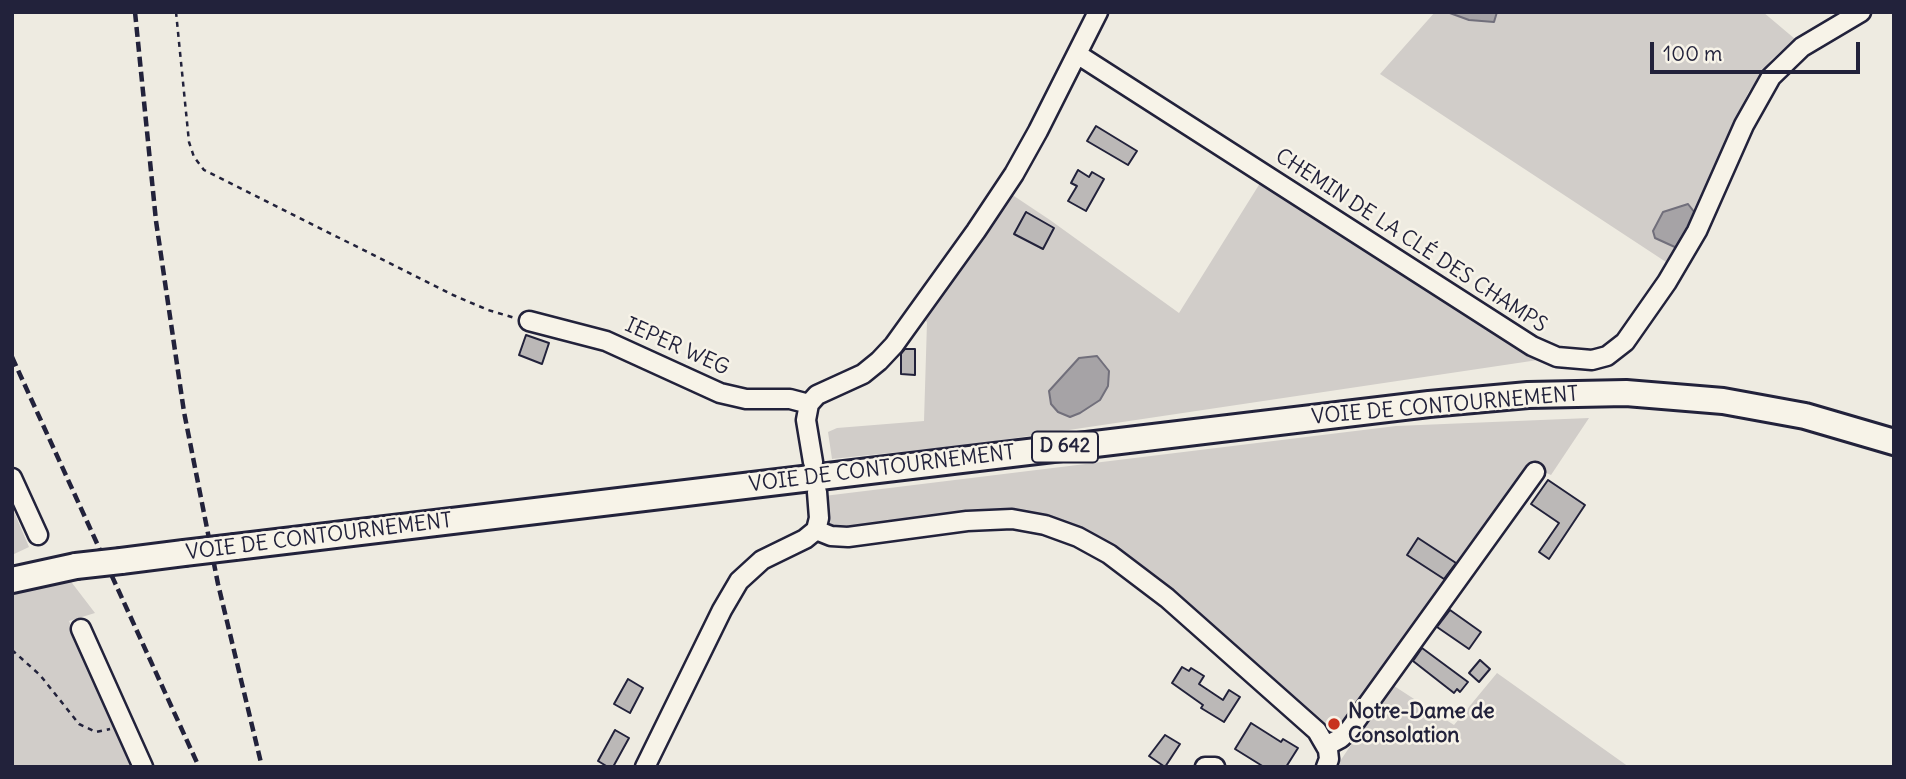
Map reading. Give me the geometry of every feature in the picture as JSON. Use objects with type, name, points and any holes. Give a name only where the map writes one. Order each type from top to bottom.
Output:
[{"type":"highway","name":"VOIE DE CONTOURNEMENT","points":[[12,567],[76,566],[121,561],[1429,404],[1528,395],[1626,393],[1723,401],[1805,416],[1894,442]]},
{"type":"highway","name":"VOIE DE CONTOURNEMENT","points":[[12,580],[76,566]]},
{"type":"street","points":[[813,462],[806,420],[808,404],[817,395],[870,369],[894,345],[1010,180],[1098,12]]},
{"type":"street","name":"CHEMIN DE LA CLÉ DES CHAMPS","points":[[1077,54],[1532,346],[1557,357],[1592,360],[1607,356],[1625,342],[1675,270],[1703,218],[1750,113],[1771,77],[1802,47],[1861,12]]},
{"type":"street","name":"IEPER WEG","points":[[528,321],[606,341],[720,393],[746,399],[797,400],[808,404]]},
{"type":"street","points":[[1326,746],[1341,738],[1350,729],[1535,472]]},
{"type":"street","points":[[12,478],[38,535]]},
{"type":"street","points":[[645,767],[722,610],[739,582],[762,560],[806,539],[816,530],[819,518],[817,492]]},
{"type":"street","points":[[816,530],[831,536],[848,537],[1001,519],[1033,522],[1067,532],[1109,554],[1167,598],[1317,731],[1329,755],[1326,767]]},
{"type":"street","points":[[81,629],[144,767]]},
{"type":"street","points":[[1205,767],[1215,767]]},
{"type":"path","points":[[176,12],[189,142],[194,158],[204,170],[453,295],[488,310],[528,321]]},
{"type":"path","points":[[12,650],[40,674],[79,724],[96,732],[124,725]]},
{"type":"shaded area","points":[[1435,12],[1763,12],[1795,39],[1771,60],[1748,93],[1690,222],[1666,262],[1380,74]]},
{"type":"shaded area","points":[[1447,12],[1497,12],[1494,22],[1469,20]]},
{"type":"shaded area","points":[[1262,180],[1538,360],[975,444],[832,459],[828,432],[837,428],[924,421],[927,322],[921,317],[1011,194],[1179,313]]},
{"type":"shaded area","points":[[1688,204],[1695,213],[1677,248],[1655,238],[1653,231],[1663,212]]},
{"type":"shaded area","points":[[1097,356],[1109,371],[1108,386],[1100,400],[1070,417],[1058,412],[1051,404],[1049,391],[1079,358]]},
{"type":"shaded area","points":[[1589,418],[1551,475],[1530,466],[1388,682],[1454,725],[1497,673],[1629,767],[1336,767],[1351,745],[1153,575],[1107,542],[1059,519],[1021,510],[847,531],[830,524],[824,496],[1396,426]]},
{"type":"shaded area","points":[[12,507],[29,547],[12,555]]},
{"type":"shaded area","points":[[69,579],[95,613],[69,621],[134,767],[12,767],[12,588]]},
{"type":"building","points":[[1096,126],[1137,151],[1128,165],[1087,141]]},
{"type":"building","points":[[1078,170],[1089,177],[1092,172],[1104,179],[1086,211],[1068,201],[1077,186],[1071,183]]},
{"type":"building","points":[[1026,212],[1054,228],[1043,249],[1014,234]]},
{"type":"building","points":[[526,335],[549,343],[542,364],[519,355]]},
{"type":"building","points":[[905,349],[915,349],[915,375],[901,374],[901,354]]},
{"type":"building","points":[[1548,480],[1585,505],[1549,559],[1539,552],[1559,523],[1531,504]]},
{"type":"building","points":[[1418,538],[1456,563],[1444,579],[1407,555]]},
{"type":"building","points":[[1450,610],[1481,632],[1469,649],[1437,627]]},
{"type":"building","points":[[1422,648],[1468,682],[1460,692],[1457,689],[1454,693],[1413,661]]},
{"type":"building","points":[[1480,660],[1490,669],[1479,682],[1469,673]]},
{"type":"building","points":[[1182,667],[1189,671],[1191,668],[1204,676],[1199,684],[1223,700],[1229,690],[1240,697],[1224,722],[1201,708],[1203,705],[1172,683]]},
{"type":"building","points":[[628,679],[643,688],[630,713],[614,704]]},
{"type":"building","points":[[1251,723],[1281,742],[1283,739],[1298,748],[1286,767],[1264,767],[1235,749]]},
{"type":"building","points":[[615,730],[629,738],[613,767],[608,767],[598,761]]},
{"type":"building","points":[[1165,735],[1180,744],[1165,767],[1149,756]]},
{"type":"railway","points":[[135,12],[156,221],[184,412],[218,584],[262,767]]},
{"type":"railway","points":[[12,357],[199,767]]},
{"type":"place","name":"Notre-Dame de Consolation","points":[[1334,724]]}]
